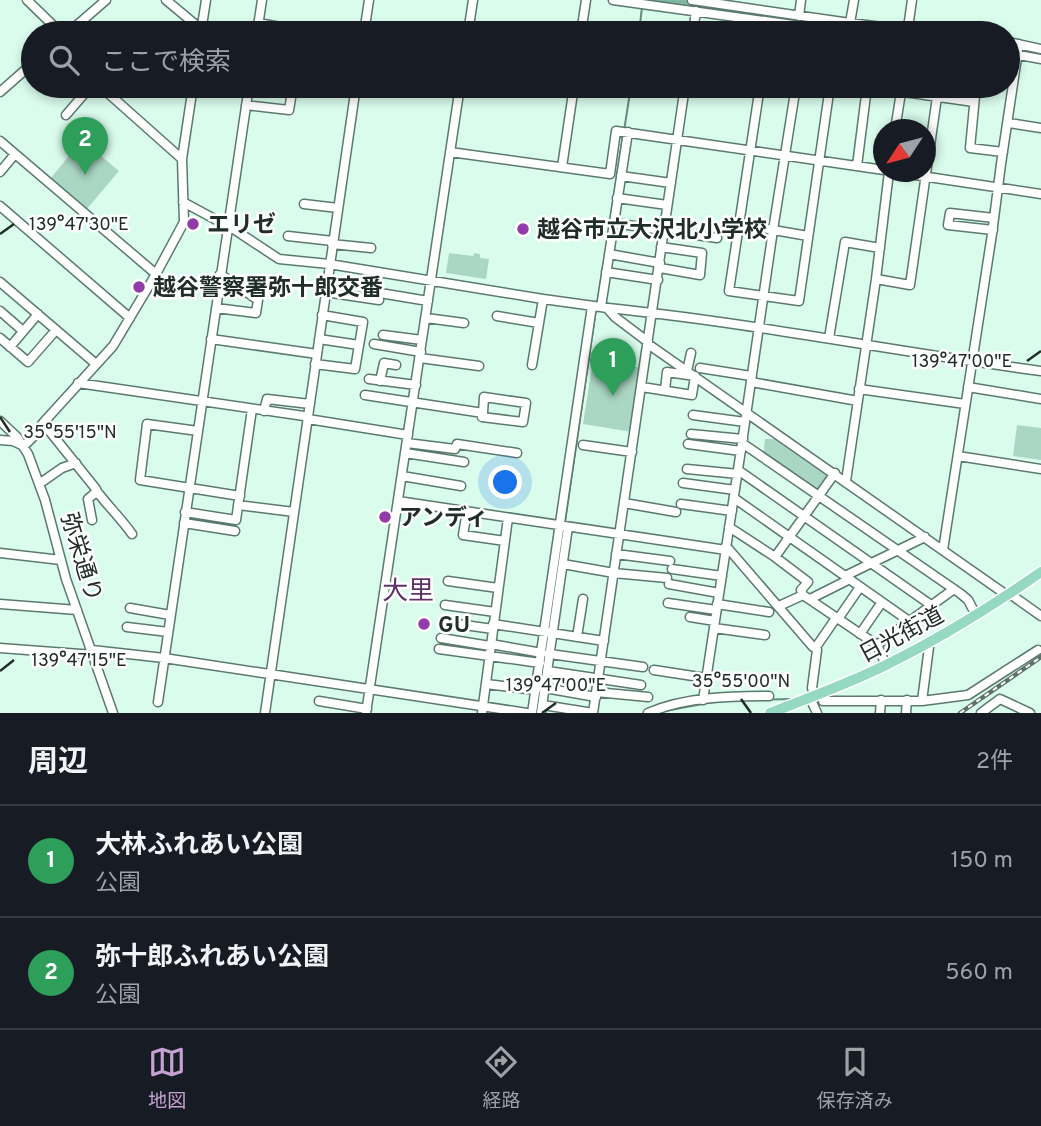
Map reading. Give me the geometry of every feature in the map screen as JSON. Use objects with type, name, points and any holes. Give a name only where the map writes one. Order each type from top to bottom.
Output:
[{"type":"main road","name":"日光街道","points":[[770,713],[816,698],[886,665],[976,615],[1041,572]]},
{"type":"street","points":[[27,0],[49,21]]},
{"type":"street","points":[[82,21],[106,0]]},
{"type":"street","points":[[166,0],[189,21]]},
{"type":"street","points":[[203,21],[206,0]]},
{"type":"street","points":[[258,21],[262,0]]},
{"type":"street","points":[[366,21],[369,0]]},
{"type":"street","points":[[470,21],[473,0]]},
{"type":"street","points":[[583,21],[586,0]]},
{"type":"street","points":[[613,0],[784,21]]},
{"type":"street","points":[[692,0],[792,21]]},
{"type":"street","points":[[801,0],[802,21]]},
{"type":"street","points":[[850,21],[853,0]]},
{"type":"street","points":[[911,21],[912,0]]},
{"type":"street","points":[[695,21],[696,11]]},
{"type":"street","points":[[1020,50],[1041,49]]},
{"type":"street","points":[[1020,51],[1041,59]]},
{"type":"street","points":[[0,92],[21,74]]},
{"type":"street","points":[[66,115],[81,98]]},
{"type":"street","points":[[113,98],[182,159]]},
{"type":"street","points":[[0,440],[13,441],[24,446],[34,436],[113,346],[156,274],[184,222],[182,159],[191,98]]},
{"type":"street","points":[[158,702],[247,98]]},
{"type":"street","points":[[246,105],[289,110],[291,98]]},
{"type":"street","points":[[265,713],[354,98]]},
{"type":"street","points":[[319,701],[366,711],[458,98]]},
{"type":"street","points":[[562,167],[572,98]]},
{"type":"street","points":[[546,653],[540,663],[542,709],[593,713],[683,98]]},
{"type":"street","points":[[758,98],[729,291],[799,301],[828,98]]},
{"type":"street","points":[[703,700],[794,98]]},
{"type":"street","points":[[857,166],[866,98]]},
{"type":"street","points":[[897,119],[900,98]]},
{"type":"street","points":[[934,119],[937,98]]},
{"type":"street","points":[[944,98],[974,102]]},
{"type":"street","points":[[974,98],[970,148],[1003,152]]},
{"type":"street","points":[[943,550],[1011,98]]},
{"type":"street","points":[[1009,123],[1041,128]]},
{"type":"street","points":[[450,152],[610,174],[616,131],[873,169]]},
{"type":"street","points":[[0,648],[164,658],[482,710],[529,713],[548,671],[546,653],[564,526],[628,132]]},
{"type":"street","points":[[0,141],[156,274]]},
{"type":"street","points":[[0,172],[15,154]]},
{"type":"street","points":[[621,176],[671,183]]},
{"type":"street","points":[[936,178],[1041,194]]},
{"type":"street","points":[[846,481],[876,279],[885,182]]},
{"type":"street","points":[[876,279],[910,285],[924,182]]},
{"type":"street","points":[[618,198],[667,205]]},
{"type":"street","points":[[183,202],[279,259],[329,264],[543,299],[829,338],[1041,371]]},
{"type":"street","points":[[304,204],[338,208]]},
{"type":"street","points":[[0,206],[131,318]]},
{"type":"street","points":[[993,230],[948,225],[950,212],[994,218]]},
{"type":"street","points":[[614,223],[717,238]]},
{"type":"street","points":[[739,224],[808,236]]},
{"type":"street","points":[[288,236],[372,248]]},
{"type":"street","points":[[829,338],[845,242],[880,248]]},
{"type":"street","points":[[609,254],[700,275],[702,253],[661,247]]},
{"type":"street","points":[[606,272],[658,280]]},
{"type":"street","points":[[216,308],[256,313],[258,300],[220,274]]},
{"type":"street","points":[[0,282],[96,364]]},
{"type":"street","points":[[325,292],[428,301]]},
{"type":"street","points":[[531,365],[543,299]]},
{"type":"street","points":[[600,307],[943,550],[1041,616]]},
{"type":"street","points":[[0,311],[23,331]]},
{"type":"street","points":[[10,347],[37,314]]},
{"type":"street","points":[[315,364],[355,369],[363,323],[322,315]]},
{"type":"street","points":[[497,316],[539,323]]},
{"type":"street","points":[[426,318],[464,323]]},
{"type":"street","points":[[0,338],[28,362],[56,330]]},
{"type":"street","points":[[383,335],[422,340]]},
{"type":"street","points":[[211,339],[317,354]]},
{"type":"street","points":[[319,339],[359,345]]},
{"type":"street","points":[[374,344],[478,366]]},
{"type":"street","points":[[642,387],[692,394],[694,372],[691,353]]},
{"type":"street","points":[[380,381],[384,363],[396,365]]},
{"type":"street","points":[[665,390],[667,372],[694,372],[751,379],[858,401]]},
{"type":"street","points":[[369,379],[416,385]]},
{"type":"street","points":[[78,383],[304,416],[455,449],[457,444],[517,453]]},
{"type":"street","points":[[968,387],[1041,399]]},
{"type":"street","points":[[859,389],[965,404]]},
{"type":"street","points":[[365,395],[523,422],[526,403],[484,397],[482,414]]},
{"type":"street","points":[[264,411],[267,399],[310,404]]},
{"type":"street","points":[[185,512],[236,520],[252,409]]},
{"type":"street","points":[[693,415],[745,422]]},
{"type":"street","name":"弥栄通り","points":[[0,421],[24,446],[39,484],[77,610],[113,713]]},
{"type":"street","points":[[43,423],[132,534]]},
{"type":"street","points":[[198,431],[147,424],[140,480],[189,488],[293,512]]},
{"type":"street","points":[[691,433],[742,444],[954,589],[968,600],[976,615]]},
{"type":"street","points":[[583,444],[632,452]]},
{"type":"street","points":[[688,444],[742,444]]},
{"type":"street","points":[[405,453],[464,462]]},
{"type":"street","points":[[958,456],[1041,468]]},
{"type":"street","points":[[39,484],[62,468],[76,463]]},
{"type":"street","points":[[687,468],[738,472],[931,605]]},
{"type":"street","points":[[775,557],[835,473]]},
{"type":"street","points":[[402,476],[461,486]]},
{"type":"street","points":[[683,483],[734,494],[909,621]]},
{"type":"street","points":[[92,520],[88,499],[95,493],[98,494]]},
{"type":"street","points":[[398,501],[619,535],[726,548],[816,648]]},
{"type":"street","points":[[624,503],[732,511]]},
{"type":"street","points":[[467,511],[463,535],[505,541]]},
{"type":"street","points":[[482,710],[508,518]]},
{"type":"street","points":[[184,523],[235,531]]},
{"type":"street","points":[[549,633],[562,565],[564,526]]},
{"type":"street","points":[[729,527],[807,582],[801,590],[806,597],[877,645],[886,665]]},
{"type":"street","points":[[779,606],[848,578],[870,563],[925,537]]},
{"type":"street","points":[[0,553],[61,560]]},
{"type":"street","points":[[616,554],[722,576]]},
{"type":"street","points":[[562,565],[668,581],[719,593]]},
{"type":"street","points":[[448,581],[498,588]]},
{"type":"street","points":[[817,713],[812,688],[816,648],[860,587]]},
{"type":"street","points":[[877,645],[954,589]]},
{"type":"street","points":[[578,637],[583,600]]},
{"type":"street","points":[[860,634],[882,601]]},
{"type":"street","points":[[668,603],[769,612]]},
{"type":"street","points":[[0,604],[77,610]]},
{"type":"street","points":[[445,604],[495,612]]},
{"type":"street","points":[[130,608],[170,615]]},
{"type":"street","points":[[690,617],[765,635]]},
{"type":"street","points":[[443,621],[604,641]]},
{"type":"street","points":[[127,627],[168,632]]},
{"type":"street","points":[[441,638],[540,663]]},
{"type":"street","points":[[922,701],[928,643]]},
{"type":"street","points":[[439,649],[546,653],[643,667]]},
{"type":"street","points":[[816,698],[922,701],[968,695],[1038,650]]},
{"type":"street","points":[[654,670],[706,678]]},
{"type":"street","points":[[548,671],[641,685]]},
{"type":"street","points":[[486,684],[596,695],[648,697]]},
{"type":"street","points":[[648,713],[663,707],[730,696],[769,696]]},
{"type":"street","points":[[981,713],[1000,699],[1031,713]]},
{"type":"street","points":[[880,713],[881,701]]},
{"type":"street","points":[[906,701],[906,713]]},
{"type":"green space","points":[[82,140],[119,171],[86,210],[50,179]]},
{"type":"green space","points":[[449,253],[473,256],[474,253],[480,254],[480,258],[489,259],[486,279],[446,273]]},
{"type":"green space","points":[[593,360],[642,368],[632,432],[583,424]]},
{"type":"green space","points":[[1017,425],[1041,428],[1041,460],[1013,456]]},
{"type":"green space","points":[[765,439],[783,439],[833,473],[818,493],[763,456]]},
{"type":"waterway","points":[[649,0],[799,21]]},
{"type":"waterway","points":[[640,21],[642,7]]},
{"type":"waterway","points":[[1020,51],[1041,55]]},
{"type":"waterway","points":[[624,131],[629,98]]},
{"type":"waterway","points":[[611,214],[623,136]]},
{"type":"waterway","points":[[597,304],[608,236]]},
{"type":"waterway","points":[[565,522],[596,309]]},
{"type":"waterway","points":[[549,629],[551,617]]},
{"type":"waterway","points":[[537,709],[548,635]]},
{"type":"waterway","points":[[756,700],[790,699]]},
{"type":"waterway","points":[[670,710],[719,701]]},
{"type":"railway","points":[[960,713],[1041,657]]},
{"type":"place","name":"弥十郎ふれあい公園","points":[[85,175]]},
{"type":"place","name":"エリゼ","points":[[193,224]]},
{"type":"place","name":"越谷市立大沢北小学校","points":[[523,229]]},
{"type":"place","name":"越谷警察署弥十郎交番","points":[[139,287]]},
{"type":"place","name":"大林ふれあい公園","points":[[613,396]]},
{"type":"place","name":"アンディ","points":[[385,517]]},
{"type":"place","name":"GU","points":[[424,624]]},
{"type":"district","name":"大里","points":[[408,590]]}]
